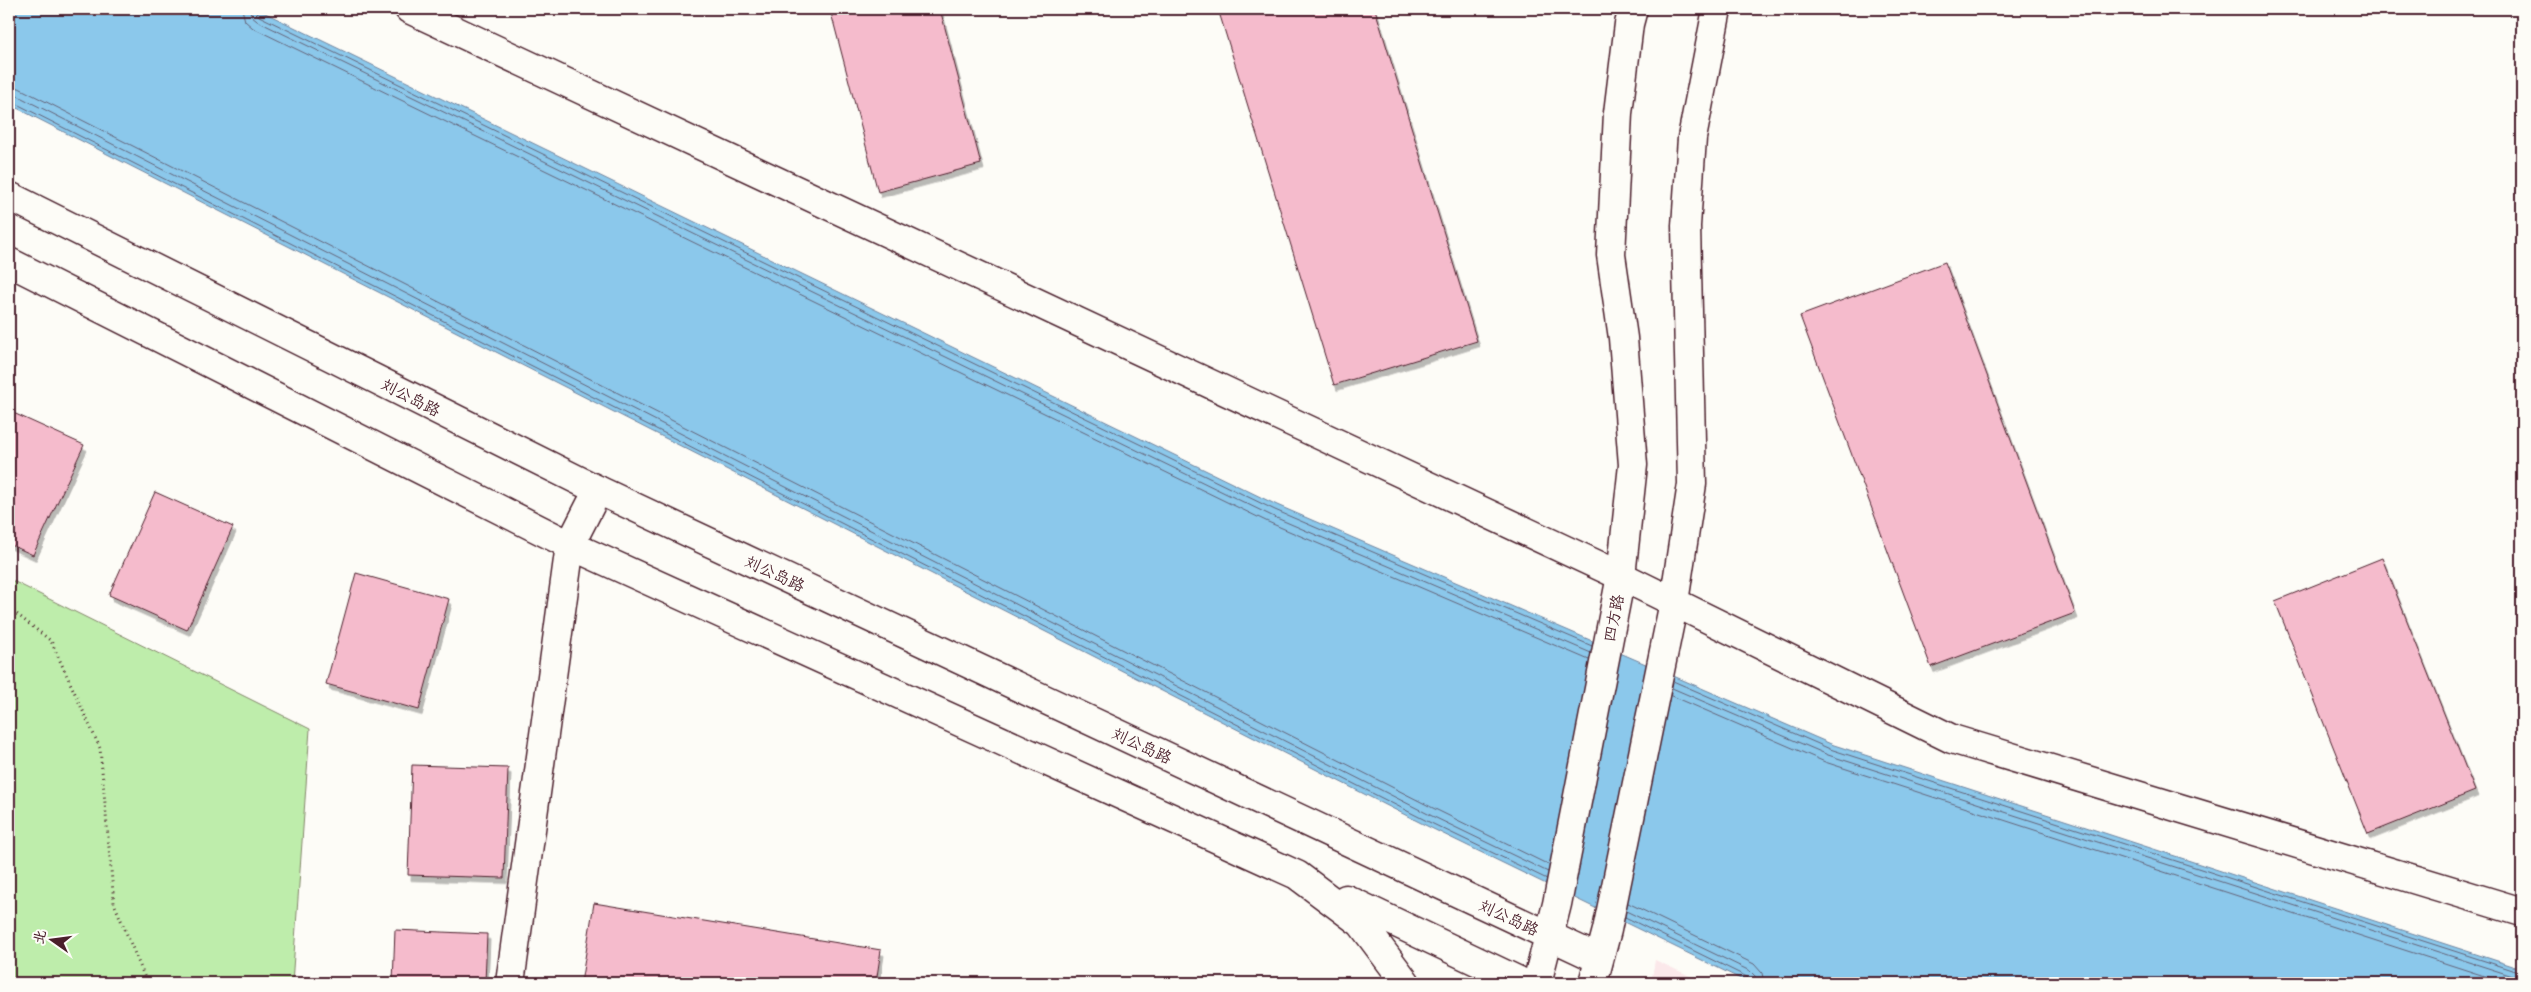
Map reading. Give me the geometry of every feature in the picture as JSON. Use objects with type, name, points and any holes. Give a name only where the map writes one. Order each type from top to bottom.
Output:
[{"type":"main road","points":[[409,9],[1621,576],[1952,738],[2522,912]]},
{"type":"main road","name":"四方路","points":[[1557,904],[1621,576],[1633,465],[1623,338],[1611,255],[1618,113],[1629,24],[1633,9]]},
{"type":"main road","points":[[1674,602],[1692,484],[1686,226],[1692,138],[1717,9]]},
{"type":"main road","name":"刘公岛路","points":[[9,196],[598,490],[1549,936],[1596,971],[1608,930],[1674,602]]},
{"type":"main road","points":[[9,262],[570,544],[1297,875],[1523,983]]},
{"type":"main road","points":[[510,983],[570,544],[598,490]]},
{"type":"main road","points":[[1297,875],[1362,923],[1406,983]]},
{"type":"main road","name":"刘公岛路","points":[[1537,983],[1557,904]]},
{"type":"path","points":[[9,608],[51,641],[100,748],[114,903],[146,983]]},
{"type":"shaded area","points":[[1655,960],[1705,983],[1651,983]]},
{"type":"green space","points":[[9,579],[310,729],[292,983],[9,983]]},
{"type":"water","points":[[9,9],[257,9],[1277,505],[1831,744],[2522,969],[2522,983],[1749,983],[1427,826],[9,104]]},
{"type":"building","points":[[830,9],[940,9],[981,164],[878,192]]},
{"type":"building","points":[[1218,9],[1375,9],[1477,341],[1334,385]]},
{"type":"building","points":[[1945,262],[2075,613],[1931,667],[1800,316]]},
{"type":"building","points":[[9,411],[84,445],[33,555],[9,544]]},
{"type":"building","points":[[155,492],[233,527],[187,630],[109,595]]},
{"type":"building","points":[[2382,558],[2475,791],[2368,834],[2275,601]]},
{"type":"building","points":[[356,573],[449,599],[419,710],[326,684]]},
{"type":"building","points":[[412,765],[508,768],[504,878],[408,875]]},
{"type":"building","points":[[594,903],[881,950],[876,983],[581,983]]},
{"type":"building","points":[[395,930],[487,934],[485,983],[393,983]]}]
